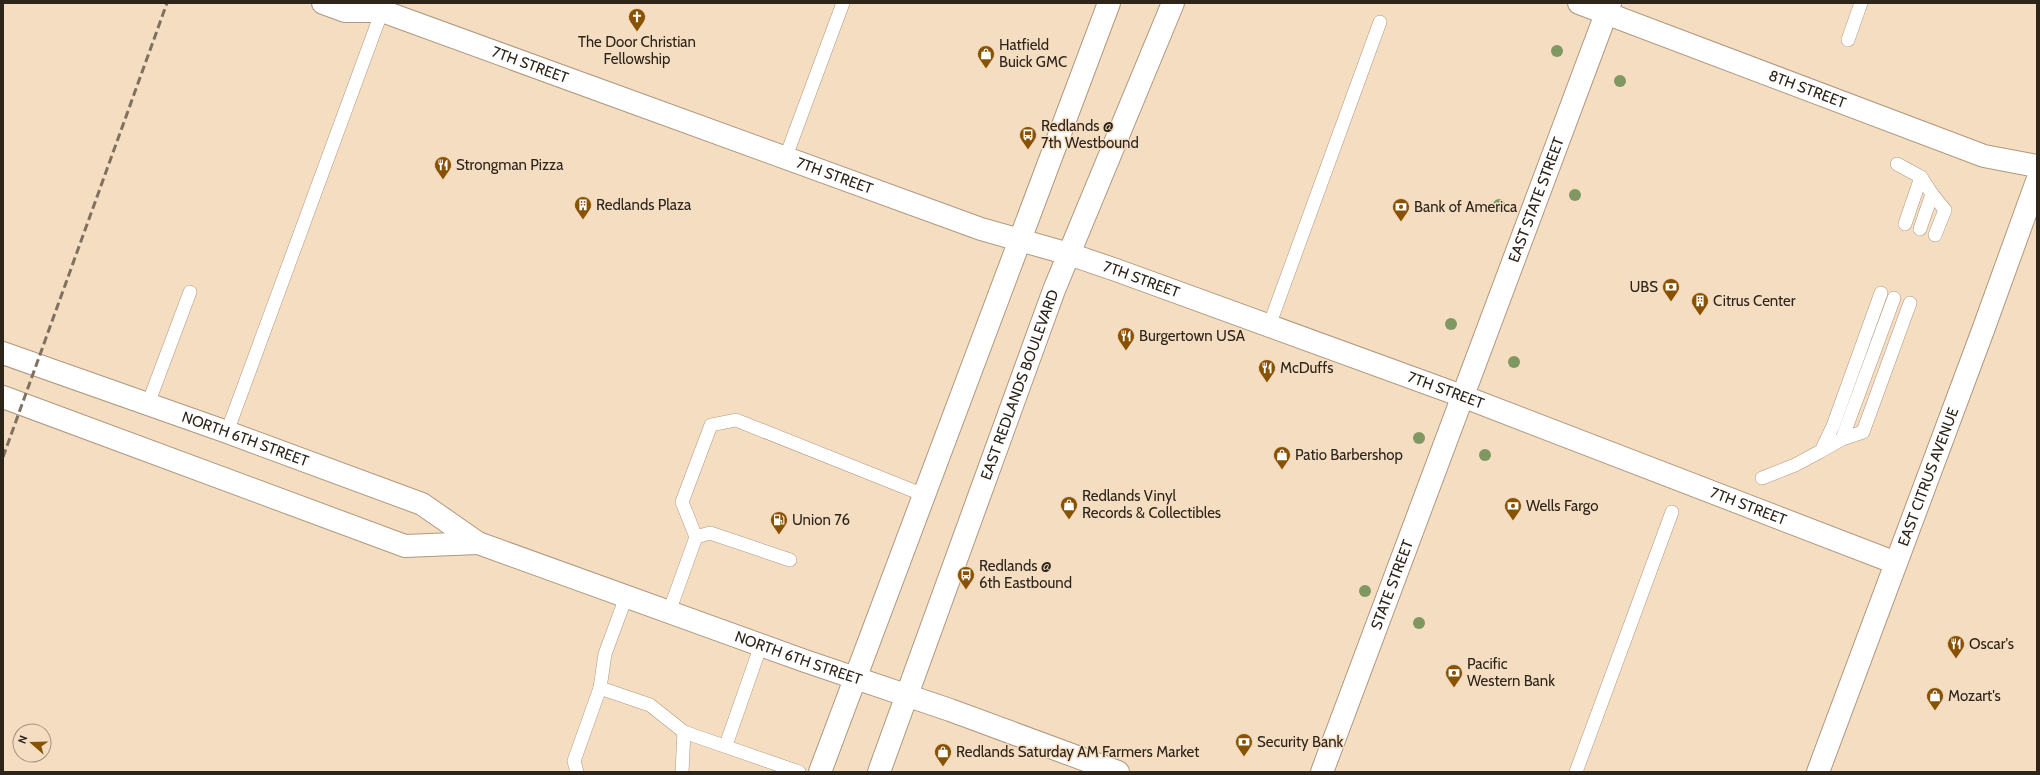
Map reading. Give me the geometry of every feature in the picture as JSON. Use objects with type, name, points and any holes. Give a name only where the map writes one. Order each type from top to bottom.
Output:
[{"type":"main road","name":"7TH STREET","points":[[323,3],[345,11],[378,7],[785,159],[981,229],[1069,254],[1462,396],[1896,563]]},
{"type":"main road","points":[[820,772],[1109,3]]},
{"type":"main road","name":"EAST REDLANDS BOULEVARD","points":[[879,772],[1054,290],[1173,3]]},
{"type":"main road","name":"8TH STREET","points":[[1579,3],[1608,8],[1652,32],[1984,156],[2037,166]]},
{"type":"main road","name":"EAST STATE STREET","points":[[1462,396],[1608,8]]},
{"type":"main road","name":"EAST CITRUS AVENUE","points":[[1818,772],[2037,181]]},
{"type":"main road","name":"NORTH 6TH STREET","points":[[3,353],[227,432],[422,504],[478,543],[761,645],[907,695],[1118,772]]},
{"type":"main road","name":"NORTH 6TH STREET","points":[[3,396],[405,546],[478,543]]},
{"type":"main road","name":"STATE STREET","points":[[1322,772],[1462,396]]},
{"type":"lane","points":[[785,159],[843,3]]},
{"type":"lane","points":[[1848,40],[1862,3]]},
{"type":"lane","points":[[227,432],[378,7]]},
{"type":"lane","points":[[1269,326],[1380,22]]},
{"type":"lane","points":[[1897,164],[1921,177],[1945,210],[1935,235]]},
{"type":"lane","points":[[1905,224],[1921,177]]},
{"type":"lane","points":[[1920,229],[1932,194]]},
{"type":"lane","points":[[148,404],[190,292]]},
{"type":"lane","points":[[1821,451],[1833,426],[1881,292]]},
{"type":"lane","points":[[1842,439],[1894,298]]},
{"type":"lane","points":[[1762,478],[1795,465],[1842,439],[1863,432],[1910,303]]},
{"type":"lane","points":[[669,612],[696,537],[682,502],[711,425],[736,420],[924,495]]},
{"type":"lane","points":[[1576,772],[1672,512]]},
{"type":"lane","points":[[696,537],[710,533],[790,560]]},
{"type":"lane","points":[[577,772],[574,761],[600,688],[604,654],[626,596]]},
{"type":"lane","points":[[726,745],[761,645]]},
{"type":"lane","points":[[600,688],[650,705],[684,732],[726,745],[799,772]]},
{"type":"lane","points":[[682,772],[684,732]]},
{"type":"railway","points":[[3,457],[167,3]]},
{"type":"place","name":"The Door Christian Fellowship","points":[[637,32]]},
{"type":"place","name":"Hatfield Buick GMC","points":[[986,69]]},
{"type":"place","name":"Redlands @ 7th Westbound","points":[[1028,150]]},
{"type":"place","name":"Strongman Pizza","points":[[443,180]]},
{"type":"place","name":"Redlands Plaza","points":[[583,220]]},
{"type":"place","name":"Bank of America","points":[[1401,222]]},
{"type":"place","name":"UBS","points":[[1671,302]]},
{"type":"place","name":"Citrus Center","points":[[1700,316]]},
{"type":"place","name":"Burgertown USA","points":[[1126,351]]},
{"type":"place","name":"McDuffs","points":[[1267,383]]},
{"type":"place","name":"Patio Barbershop","points":[[1282,470]]},
{"type":"place","name":"Redlands Vinyl Records & Collectibles","points":[[1069,520]]},
{"type":"place","name":"Wells Fargo","points":[[1513,521]]},
{"type":"place","name":"Union 76","points":[[779,535]]},
{"type":"place","name":"Redlands @ 6th Eastbound","points":[[966,590]]},
{"type":"place","name":"Oscar's","points":[[1956,659]]},
{"type":"place","name":"Pacific Western Bank","points":[[1454,688]]},
{"type":"place","name":"Mozart's","points":[[1935,711]]},
{"type":"place","name":"Security Bank","points":[[1244,757]]},
{"type":"place","name":"Redlands Saturday AM Farmers Market","points":[[943,767]]}]
